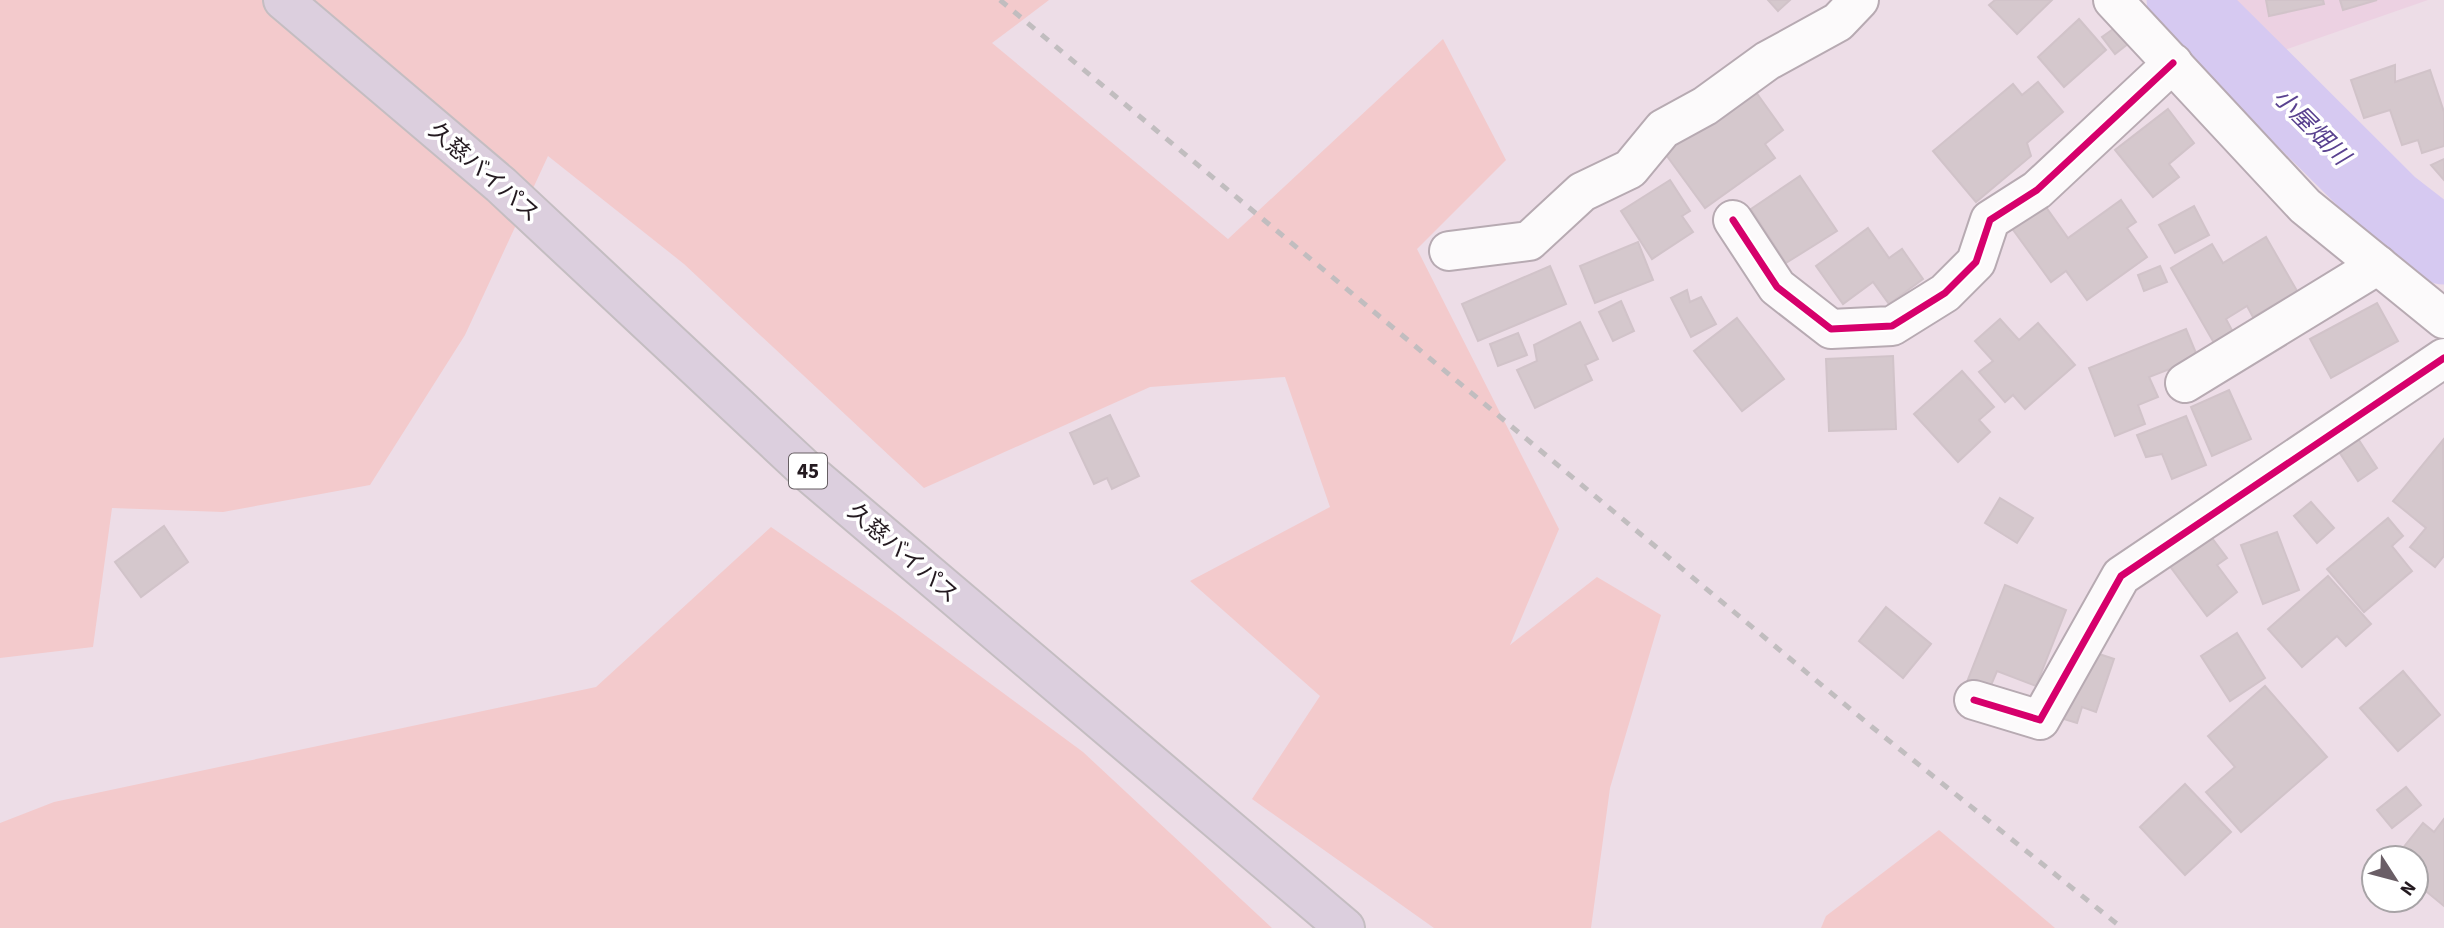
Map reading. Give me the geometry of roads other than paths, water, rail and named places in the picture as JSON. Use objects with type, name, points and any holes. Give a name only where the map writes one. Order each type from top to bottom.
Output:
[{"type":"highway","name":"久慈バイパス","points":[[284,0],[501,185],[807,471],[1345,928]]},
{"type":"street","points":[[1449,251],[1529,240],[1582,192],[1630,169],[1663,129],[1704,106],[1767,61],[1838,22],[1859,0]]},
{"type":"street","points":[[2113,0],[2305,206],[2444,319]]},
{"type":"street","points":[[1733,220],[1777,287],[1831,329],[1892,326],[1945,293],[1976,262],[1990,220],[2037,190],[2172,63]]},
{"type":"street","points":[[2186,383],[2378,265]]},
{"type":"street","points":[[1974,700],[2040,720],[2120,576],[2444,358]]},
{"type":"waterway","name":"小屋畑川","points":[[2184,0],[2390,205],[2444,247]]},
{"type":"railway","points":[[1000,0],[1872,727],[2122,928]]}]
